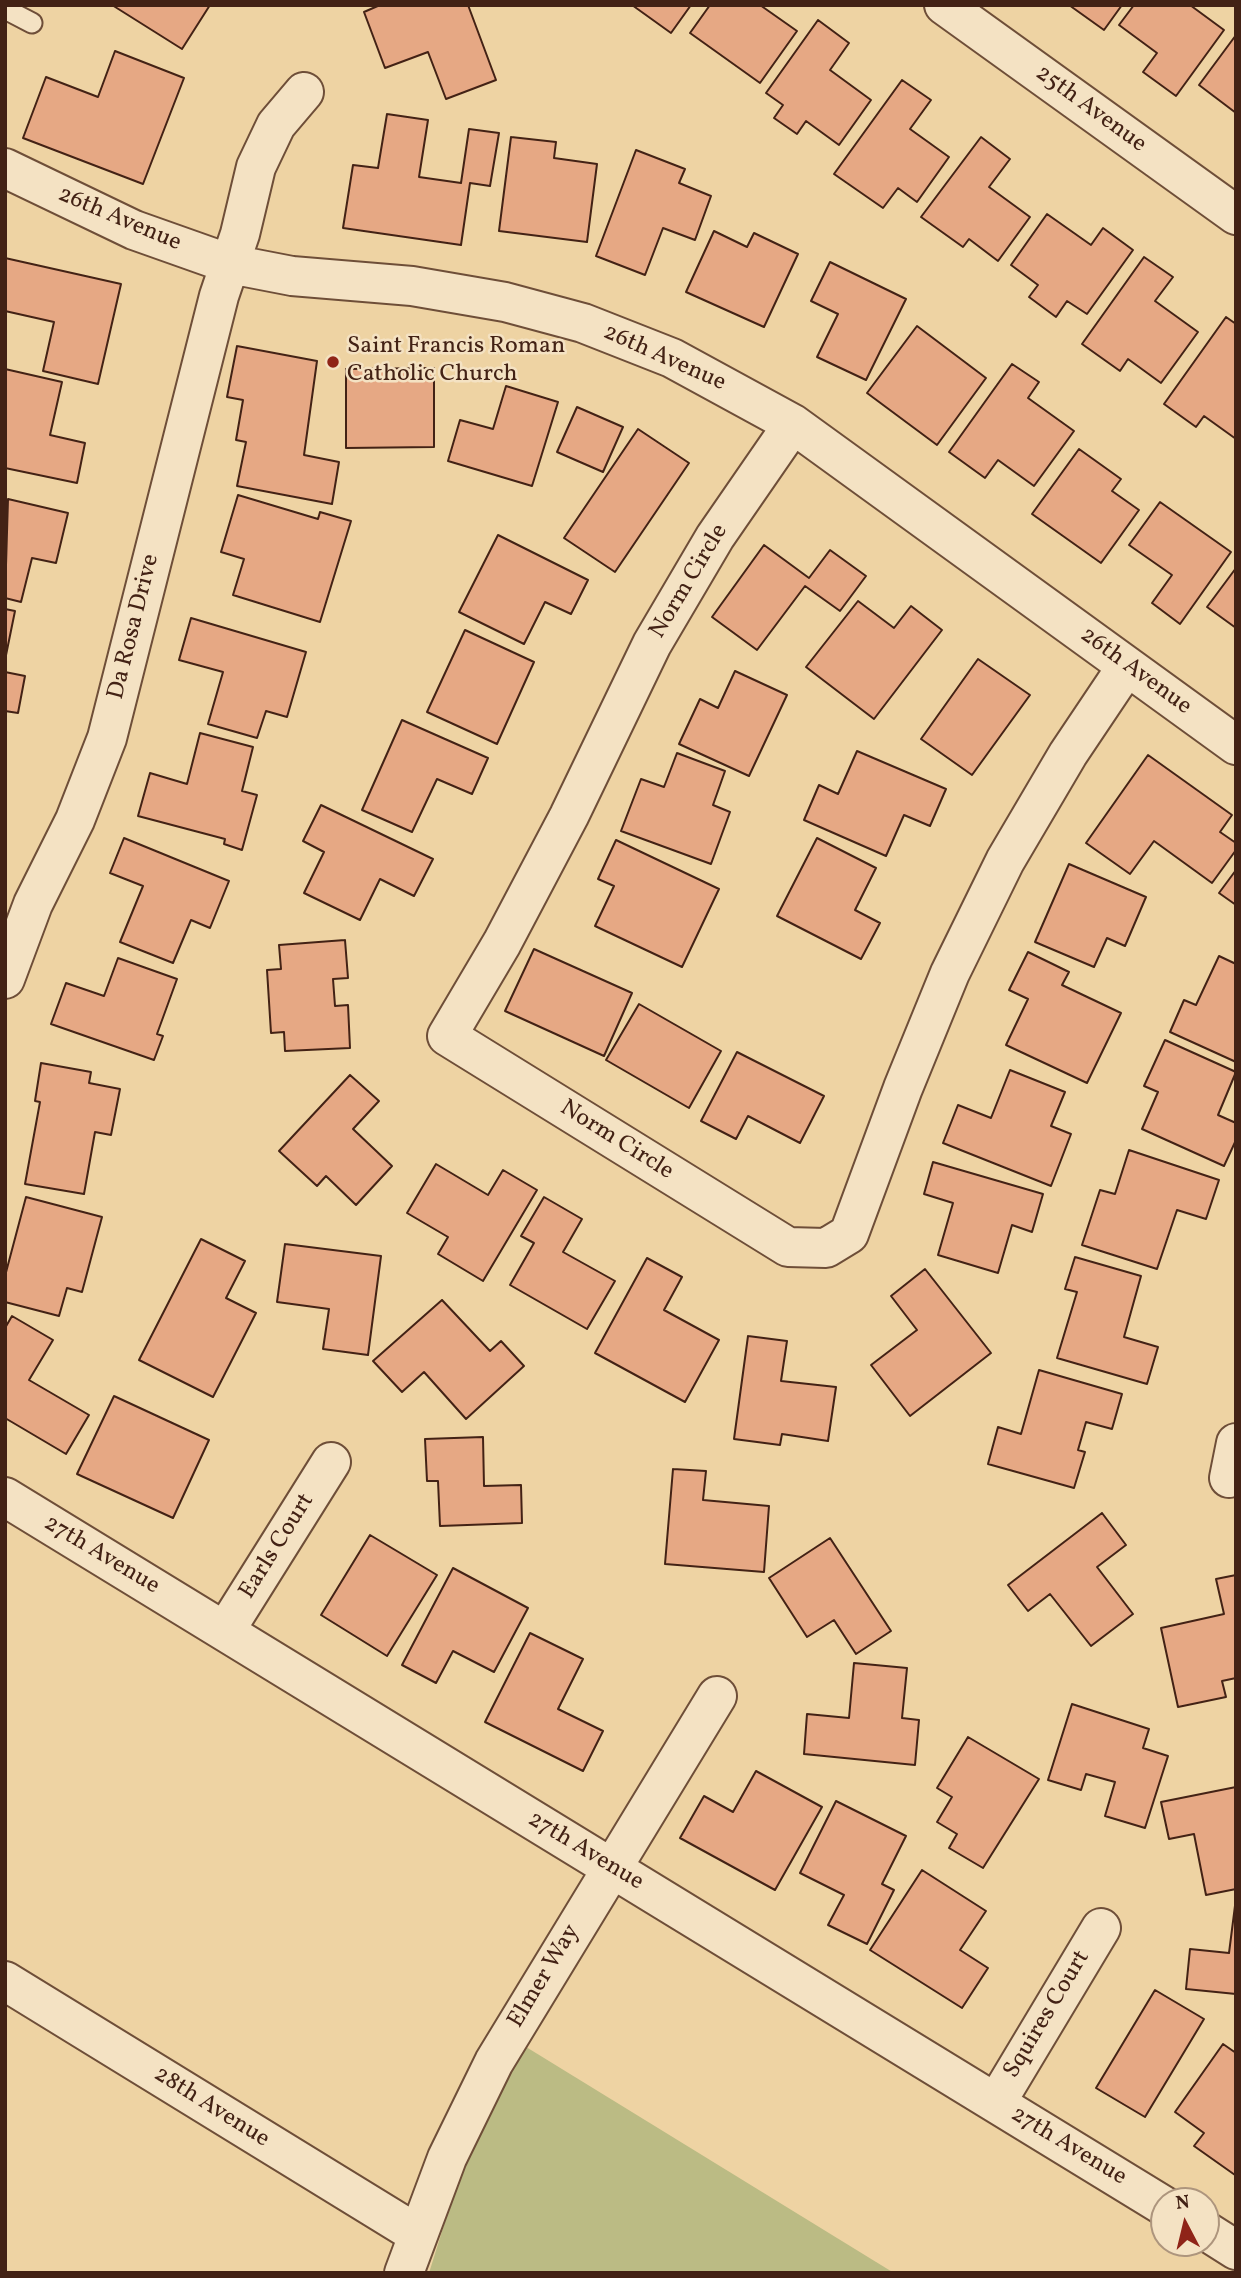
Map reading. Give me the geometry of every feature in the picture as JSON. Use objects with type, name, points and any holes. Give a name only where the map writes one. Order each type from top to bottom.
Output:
[{"type":"street","name":"25th Avenue","points":[[944,5],[1236,215]]},
{"type":"street","name":"Da Rosa Drive","points":[[5,979],[33,904],[75,820],[107,738],[219,296],[256,167],[276,125],[304,92]]},
{"type":"street","name":"26th Avenue","points":[[5,168],[134,230],[230,264],[292,276],[412,286],[505,302],[583,323],[672,358],[793,424],[1236,745]]},
{"type":"street","name":"Norm Circle","points":[[793,424],[715,537],[652,644],[545,862],[502,943],[447,1036],[788,1247],[826,1248],[849,1234],[950,973],[1005,861],[1068,754],[1127,666]]},
{"type":"street","name":"Earls Court","points":[[225,1631],[331,1462]]},
{"type":"street","name":"27th Avenue","points":[[5,1497],[1150,2197]]},
{"type":"street","name":"Elmer Way","points":[[404,2273],[447,2158],[494,2062],[717,1696]]},
{"type":"street","name":"Squires Court","points":[[996,2103],[1101,1928]]},
{"type":"street","name":"28th Avenue","points":[[5,1981],[417,2234]]},
{"type":"street","points":[[1220,2239],[1236,2249]]},
{"type":"lane","points":[[5,9],[32,23]]},
{"type":"green space","points":[[518,2042],[894,2273],[429,2273],[453,2196]]},
{"type":"building","points":[[112,5],[210,5],[182,49]]},
{"type":"building","points":[[380,5],[468,5],[496,80],[446,99],[428,52],[385,68],[364,12]]},
{"type":"building","points":[[632,5],[691,5],[671,33]]},
{"type":"building","points":[[710,5],[760,5],[797,31],[760,83],[690,33]]},
{"type":"building","points":[[1069,5],[1122,5],[1104,30]]},
{"type":"building","points":[[1134,5],[1190,5],[1224,30],[1176,96],[1143,72],[1157,53],[1119,25]]},
{"type":"building","points":[[818,20],[849,43],[830,70],[871,100],[839,145],[806,121],[797,134],[774,118],[783,105],[766,93]]},
{"type":"building","points":[[1236,35],[1236,113],[1199,85]]},
{"type":"building","points":[[115,51],[184,78],[143,184],[23,138],[46,77],[98,97]]},
{"type":"building","points":[[902,80],[931,100],[910,129],[949,157],[917,202],[898,188],[883,208],[834,174]]},
{"type":"building","points":[[387,114],[428,120],[419,177],[461,183],[469,129],[499,133],[490,186],[470,183],[461,245],[343,228],[353,165],[378,168]]},
{"type":"building","points":[[511,137],[556,142],[554,158],[597,164],[587,242],[499,231]]},
{"type":"building","points":[[981,137],[1010,159],[989,187],[1030,217],[998,261],[969,239],[963,247],[921,217]]},
{"type":"building","points":[[636,150],[685,169],[679,183],[711,196],[695,240],[663,228],[645,275],[596,256]]},
{"type":"building","points":[[1047,214],[1091,245],[1103,228],[1133,250],[1087,314],[1067,301],[1056,317],[1029,297],[1038,285],[1011,265]]},
{"type":"building","points":[[714,231],[747,247],[754,233],[798,254],[764,327],[686,292]]},
{"type":"building","points":[[1144,257],[1173,277],[1155,301],[1198,332],[1161,383],[1128,359],[1120,371],[1082,344]]},
{"type":"building","points":[[5,258],[121,284],[98,384],[43,371],[54,322],[5,311]]},
{"type":"building","points":[[830,262],[906,299],[866,380],[817,357],[838,314],[811,301]]},
{"type":"building","points":[[1226,317],[1236,324],[1236,439],[1204,416],[1196,427],[1164,404]]},
{"type":"building","points":[[917,326],[986,378],[937,445],[867,393]]},
{"type":"building","points":[[237,346],[317,361],[304,455],[339,462],[332,504],[237,486],[246,442],[236,440],[243,400],[227,397]]},
{"type":"building","points":[[1012,364],[1039,382],[1028,398],[1074,431],[1034,486],[998,460],[985,478],[949,452]]},
{"type":"building","points":[[434,368],[434,447],[346,448],[346,369]]},
{"type":"building","points":[[5,369],[62,382],[50,435],[85,443],[77,483],[5,468]]},
{"type":"building","points":[[506,386],[558,402],[532,486],[448,461],[460,420],[493,429]]},
{"type":"building","points":[[577,407],[623,427],[603,472],[557,452]]},
{"type":"building","points":[[638,429],[689,463],[615,572],[564,538]]},
{"type":"building","points":[[1079,449],[1121,479],[1112,491],[1139,510],[1101,563],[1032,514]]},
{"type":"building","points":[[238,495],[318,519],[320,512],[351,521],[320,622],[233,595],[244,559],[221,552]]},
{"type":"building","points":[[8,499],[68,513],[56,563],[32,558],[21,602],[5,598]]},
{"type":"building","points":[[1160,502],[1231,552],[1180,624],[1152,603],[1172,575],[1129,545]]},
{"type":"building","points":[[498,535],[588,580],[571,614],[545,602],[524,644],[459,612]]},
{"type":"building","points":[[764,545],[809,578],[830,550],[866,576],[840,611],[805,586],[757,650],[712,617]]},
{"type":"building","points":[[1236,568],[1236,628],[1207,607]]},
{"type":"building","points":[[858,601],[894,628],[911,606],[942,630],[874,719],[806,667]]},
{"type":"building","points":[[5,609],[15,611],[5,660]]},
{"type":"building","points":[[191,618],[306,652],[287,717],[266,711],[257,738],[208,724],[223,672],[179,660]]},
{"type":"building","points":[[465,630],[534,662],[497,744],[427,712]]},
{"type":"building","points":[[978,659],[1030,695],[972,775],[921,739]]},
{"type":"building","points":[[735,671],[787,695],[749,776],[679,744],[700,699],[718,708]]},
{"type":"building","points":[[5,672],[25,676],[18,713],[5,711]]},
{"type":"building","points":[[402,720],[488,758],[472,794],[437,779],[412,832],[362,810]]},
{"type":"building","points":[[200,733],[253,747],[242,791],[257,795],[242,850],[224,844],[225,839],[138,816],[150,773],[187,784]]},
{"type":"building","points":[[857,751],[946,789],[930,826],[904,815],[886,856],[804,820],[819,785],[838,794]]},
{"type":"building","points":[[677,753],[725,771],[713,805],[730,812],[711,864],[621,831],[641,779],[664,787]]},
{"type":"building","points":[[1148,755],[1232,815],[1220,832],[1236,843],[1236,850],[1212,883],[1154,841],[1130,874],[1086,843]]},
{"type":"building","points":[[321,805],[433,859],[414,896],[380,879],[360,920],[304,893],[324,852],[303,841]]},
{"type":"building","points":[[124,838],[229,881],[210,928],[191,920],[173,963],[120,942],[143,886],[110,873]]},
{"type":"building","points":[[817,838],[876,868],[855,910],[880,923],[861,959],[777,916]]},
{"type":"building","points":[[616,840],[719,889],[682,967],[595,926],[614,886],[598,879]]},
{"type":"building","points":[[1069,864],[1146,897],[1125,946],[1107,938],[1094,967],[1035,942]]},
{"type":"building","points":[[1236,870],[1236,905],[1219,893]]},
{"type":"building","points":[[345,940],[348,978],[333,979],[335,1006],[348,1005],[350,1048],[285,1051],[284,1032],[271,1033],[267,970],[281,969],[279,945]]},
{"type":"building","points":[[534,949],[632,993],[604,1056],[505,1011]]},
{"type":"building","points":[[1028,952],[1069,972],[1062,985],[1121,1013],[1087,1083],[1006,1045],[1028,999],[1009,990]]},
{"type":"building","points":[[1219,956],[1236,964],[1236,1062],[1170,1032],[1184,1000],[1196,1005]]},
{"type":"building","points":[[118,958],[177,979],[157,1034],[163,1036],[154,1060],[51,1024],[66,983],[104,996]]},
{"type":"building","points":[[639,1004],[721,1051],[689,1108],[606,1060]]},
{"type":"building","points":[[1165,1040],[1236,1072],[1218,1115],[1236,1123],[1236,1140],[1224,1166],[1142,1129],[1158,1092],[1144,1086]]},
{"type":"building","points":[[737,1052],[824,1096],[800,1143],[748,1116],[736,1139],[701,1121]]},
{"type":"building","points":[[41,1063],[91,1072],[89,1083],[120,1089],[111,1135],[95,1132],[84,1194],[25,1184],[40,1102],[35,1101]]},
{"type":"building","points":[[1010,1070],[1065,1092],[1051,1126],[1071,1134],[1051,1186],[943,1143],[958,1105],[991,1118]]},
{"type":"building","points":[[350,1075],[379,1101],[353,1129],[392,1166],[356,1205],[326,1176],[317,1186],[279,1151]]},
{"type":"building","points":[[1129,1150],[1219,1180],[1206,1219],[1177,1210],[1157,1269],[1082,1245],[1100,1190],[1115,1194]]},
{"type":"building","points":[[933,1162],[1043,1194],[1032,1232],[1012,1225],[998,1273],[938,1255],[953,1203],[924,1194]]},
{"type":"building","points":[[436,1164],[488,1195],[503,1170],[537,1190],[483,1281],[438,1254],[448,1237],[407,1213]]},
{"type":"building","points":[[26,1197],[102,1217],[82,1292],[67,1288],[59,1316],[5,1302],[5,1276]]},
{"type":"building","points":[[544,1197],[582,1219],[563,1252],[615,1281],[587,1329],[510,1285],[534,1243],[521,1236]]},
{"type":"building","points":[[201,1239],[245,1261],[226,1298],[256,1313],[213,1397],[139,1360]]},
{"type":"building","points":[[285,1244],[381,1256],[368,1355],[323,1349],[329,1309],[277,1302]]},
{"type":"building","points":[[1075,1257],[1141,1276],[1124,1337],[1158,1347],[1147,1384],[1057,1358],[1077,1292],[1065,1289]]},
{"type":"building","points":[[647,1258],[682,1277],[664,1310],[719,1340],[685,1402],[595,1353]]},
{"type":"building","points":[[925,1269],[991,1353],[910,1416],[871,1365],[917,1330],[891,1296]]},
{"type":"building","points":[[442,1300],[490,1351],[501,1341],[524,1366],[466,1419],[424,1372],[402,1392],[373,1361]]},
{"type":"building","points":[[12,1316],[53,1340],[29,1380],[89,1415],[66,1454],[5,1418],[5,1328]]},
{"type":"building","points":[[748,1336],[787,1341],[781,1381],[836,1387],[828,1441],[782,1434],[780,1445],[734,1439]]},
{"type":"building","points":[[1039,1370],[1122,1394],[1112,1429],[1086,1422],[1078,1450],[1085,1452],[1074,1488],[988,1464],[998,1427],[1021,1434]]},
{"type":"building","points":[[114,1396],[209,1440],[173,1518],[77,1474]]},
{"type":"building","points":[[483,1437],[484,1486],[521,1485],[522,1523],[440,1526],[438,1481],[427,1481],[425,1439]]},
{"type":"building","points":[[673,1469],[706,1471],[703,1500],[769,1506],[764,1572],[665,1564]]},
{"type":"building","points":[[1102,1513],[1126,1545],[1097,1567],[1133,1614],[1091,1646],[1050,1594],[1028,1611],[1008,1585]]},
{"type":"building","points":[[370,1535],[437,1575],[387,1656],[321,1615]]},
{"type":"building","points":[[830,1538],[891,1631],[856,1654],[834,1620],[807,1637],[769,1578]]},
{"type":"building","points":[[453,1568],[528,1608],[494,1672],[453,1651],[436,1683],[402,1665]]},
{"type":"building","points":[[1236,1575],[1236,1678],[1222,1681],[1226,1697],[1178,1707],[1161,1628],[1224,1614],[1216,1579]]},
{"type":"building","points":[[530,1633],[583,1659],[558,1709],[603,1731],[583,1771],[485,1722]]},
{"type":"building","points":[[854,1663],[907,1668],[902,1718],[919,1720],[915,1765],[804,1754],[807,1714],[849,1718]]},
{"type":"building","points":[[1072,1704],[1149,1729],[1143,1748],[1168,1756],[1145,1828],[1105,1816],[1115,1782],[1086,1774],[1081,1790],[1048,1780]]},
{"type":"building","points":[[968,1737],[1039,1779],[983,1868],[949,1848],[957,1834],[937,1822],[952,1797],[937,1788]]},
{"type":"building","points":[[756,1771],[822,1807],[775,1890],[680,1838],[704,1796],[733,1812]]},
{"type":"building","points":[[1236,1787],[1236,1889],[1206,1895],[1194,1834],[1169,1839],[1161,1802]]},
{"type":"building","points":[[836,1801],[906,1836],[882,1884],[894,1890],[867,1944],[828,1925],[844,1895],[800,1873]]},
{"type":"building","points":[[922,1870],[986,1911],[960,1950],[988,1968],[962,2008],[870,1950]]},
{"type":"building","points":[[1236,1898],[1236,1994],[1186,1989],[1190,1949],[1229,1953]]},
{"type":"building","points":[[1155,1990],[1204,2019],[1145,2117],[1096,2088]]},
{"type":"building","points":[[1223,2044],[1236,2053],[1235,2175],[1194,2146],[1204,2133],[1175,2112]]},
{"type":"place","name":"Saint Francis Roman Catholic Church","points":[[333,362]]}]
